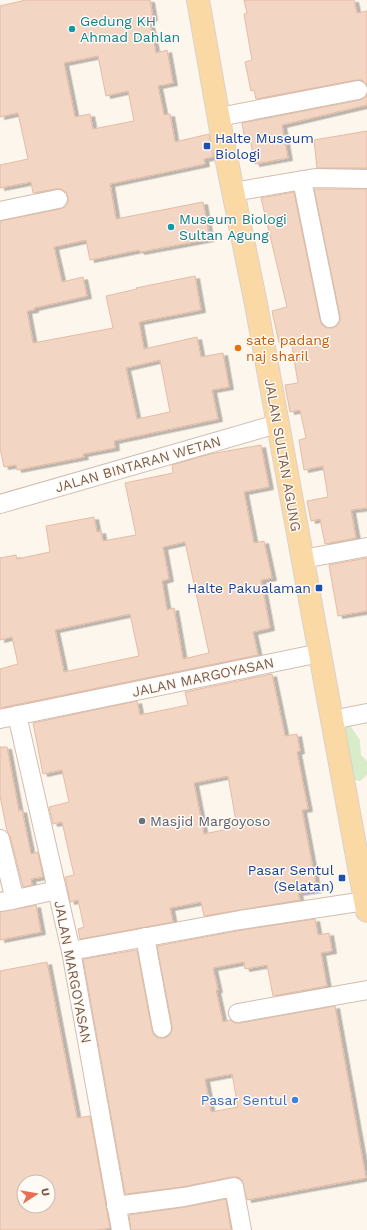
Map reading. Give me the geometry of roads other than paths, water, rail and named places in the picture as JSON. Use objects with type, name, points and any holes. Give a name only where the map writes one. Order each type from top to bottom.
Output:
[{"type":"main road","name":"JALAN SULTAN AGUNG","points":[[198,0],[233,192],[256,304],[366,906]]},
{"type":"street","points":[[219,117],[358,90]]},
{"type":"street","points":[[233,192],[315,178],[367,179]]},
{"type":"street","points":[[302,180],[330,318]]},
{"type":"street","points":[[0,211],[58,199]]},
{"type":"street","name":"JALAN BINTARAN WETAN","points":[[0,504],[277,424]]},
{"type":"street","points":[[303,559],[367,547]]},
{"type":"street","name":"JALAN MARGOYASAN","points":[[121,1230],[70,951],[57,890],[8,717],[320,654]]},
{"type":"street","points":[[332,720],[367,712]]},
{"type":"street","points":[[0,839],[13,892],[6,901]]},
{"type":"street","points":[[6,901],[57,890]]},
{"type":"street","points":[[70,951],[247,919],[366,906]]},
{"type":"street","points":[[145,937],[162,1028]]},
{"type":"street","points":[[238,1013],[367,990]]},
{"type":"street","points":[[116,1206],[184,1197],[234,1187],[242,1230]]},
{"type":"place","name":"Gedung KH Ahmad Dahlan","points":[[72,29]]},
{"type":"place","name":"Halte Museum Biologi","points":[[207,146]]},
{"type":"place","name":"Museum Biologi Sultan Agung","points":[[171,227]]},
{"type":"place","name":"sate padang naj sharil","points":[[238,348]]},
{"type":"place","name":"Halte Pakualaman","points":[[319,588]]},
{"type":"place","name":"Masjid Margoyoso","points":[[142,821]]},
{"type":"place","name":"Pasar Sentul (Selatan)","points":[[342,878]]},
{"type":"place","name":"Pasar Sentul","points":[[295,1100]]}]
